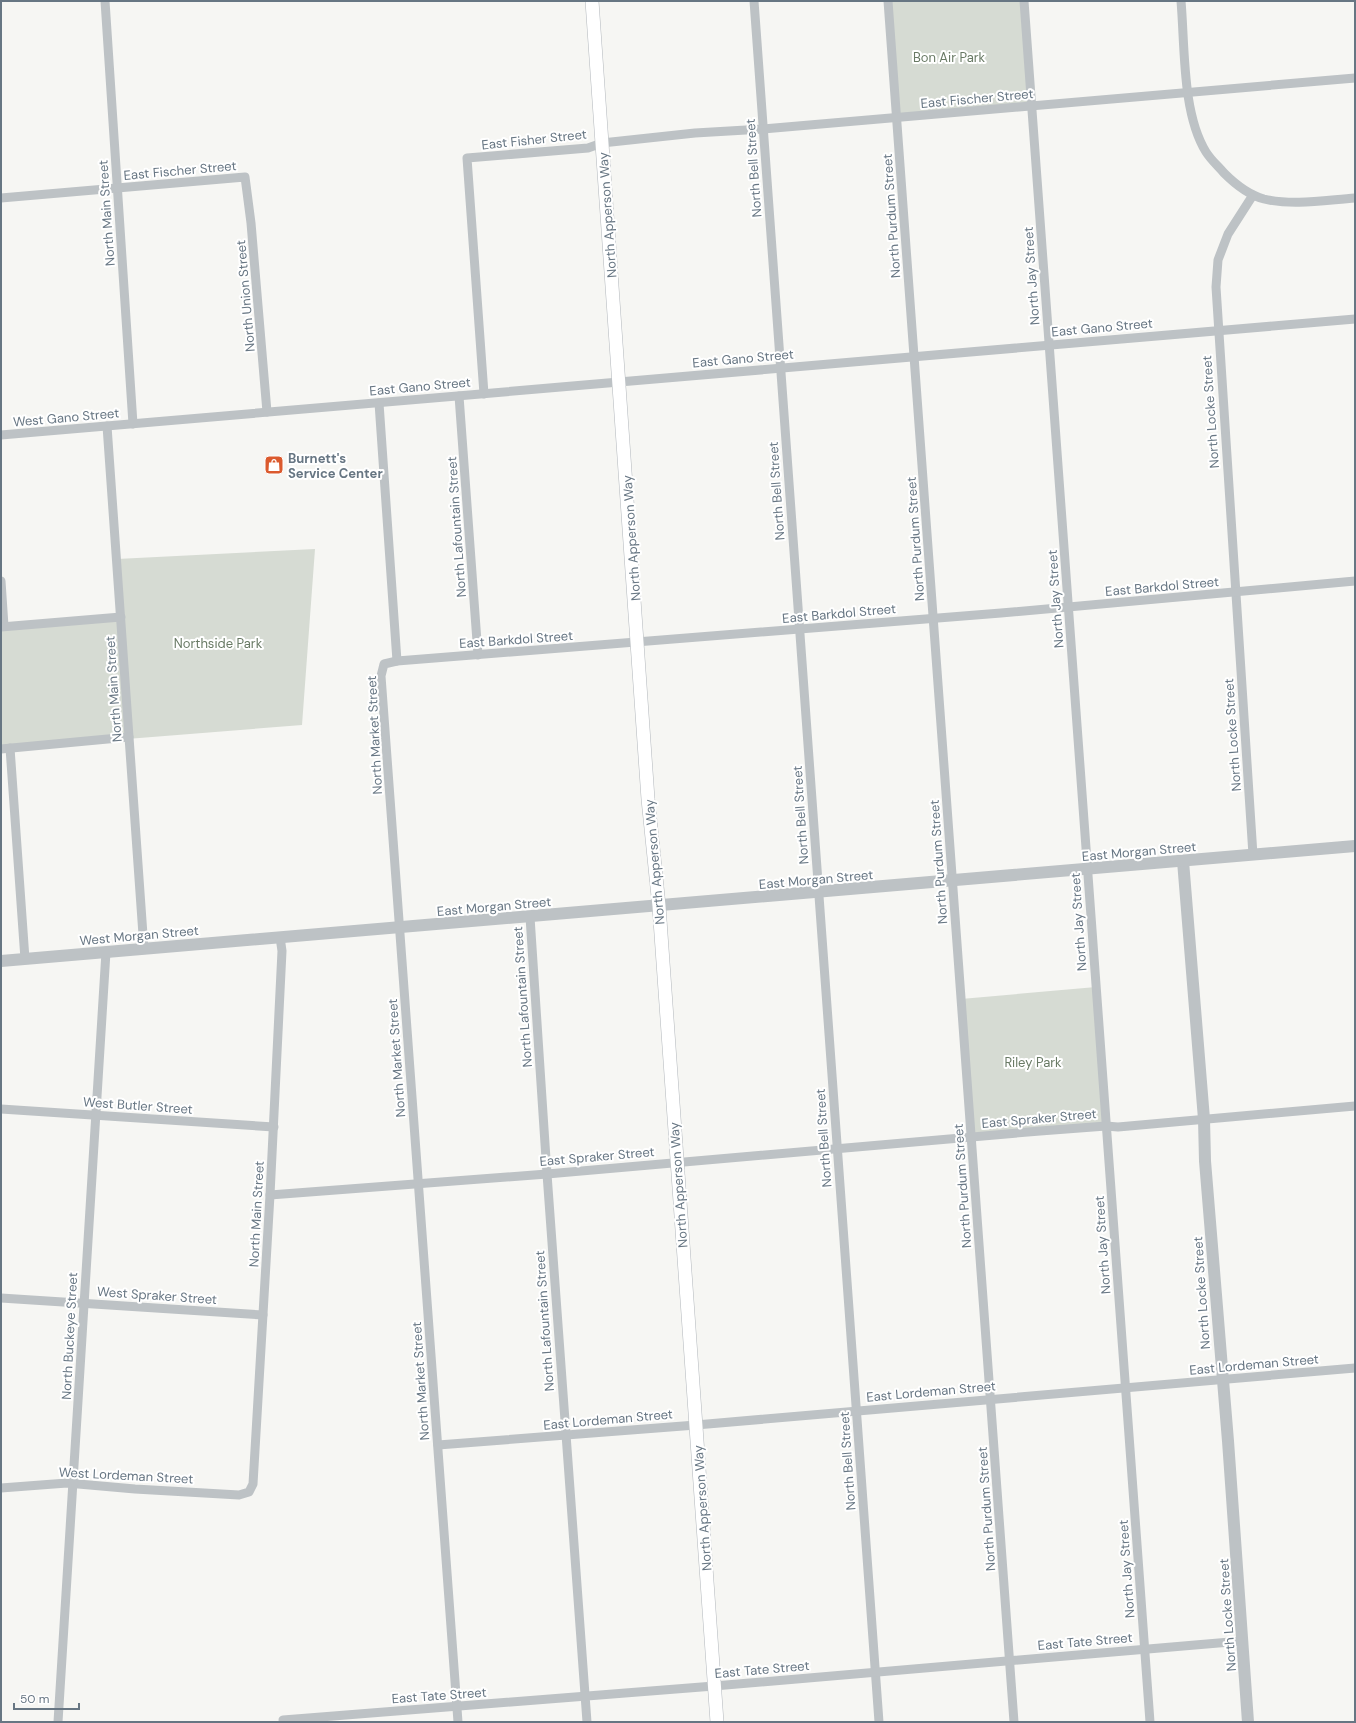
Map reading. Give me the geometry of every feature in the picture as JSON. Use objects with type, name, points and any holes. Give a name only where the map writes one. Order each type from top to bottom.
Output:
[{"type":"main road","name":"North Apperson Way","points":[[592,1],[620,382],[648,799],[659,906],[717,1722]]},
{"type":"street","name":"North Main Street","points":[[106,1],[133,424]]},
{"type":"street","name":"North Bell Street","points":[[754,1],[879,1722]]},
{"type":"street","name":"North Purdum Street","points":[[888,1],[1014,1722]]},
{"type":"street","name":"North Jay Street","points":[[1024,1],[1150,1722]]},
{"type":"street","points":[[1181,1],[1188,93],[1192,119],[1197,134],[1207,154],[1242,188],[1253,195],[1265,199],[1302,202],[1355,198]]},
{"type":"street","name":"East Fischer Street","points":[[602,143],[695,133],[763,129],[1032,107],[1355,78]]},
{"type":"street","name":"East Fisher Street","points":[[484,394],[468,158],[588,148],[602,143]]},
{"type":"street","name":"East Fischer Street","points":[[1,198],[245,177]]},
{"type":"street","name":"North Union Street","points":[[245,177],[251,223],[267,412]]},
{"type":"street","name":"North Locke Street","points":[[1253,195],[1228,234],[1218,260],[1216,287],[1253,855]]},
{"type":"street","name":"East Gano Street","points":[[133,424],[326,406],[379,403],[780,367],[1355,319]]},
{"type":"street","name":"North Lafountain Street","points":[[459,396],[478,655]]},
{"type":"street","points":[[379,403],[397,661]]},
{"type":"street","name":"West Gano Street","points":[[1,435],[133,424]]},
{"type":"street","name":"North Main Street","points":[[107,426],[144,949]]},
{"type":"street","points":[[1,581],[2,627],[121,617]]},
{"type":"street","name":"East Barkdol Street","points":[[397,661],[1236,593],[1355,581]]},
{"type":"street","name":"North Market Street","points":[[397,661],[384,664],[382,676],[458,1722]]},
{"type":"street","points":[[25,959],[6,749],[129,737]]},
{"type":"street","name":"East Morgan Street","points":[[280,937],[819,893],[1253,855],[1355,849]]},
{"type":"street","name":"North Locke Street","points":[[1183,861],[1204,1119],[1205,1162],[1228,1441],[1248,1722]]},
{"type":"street","name":"North Lafountain Street","points":[[530,917],[587,1722]]},
{"type":"street","name":"North Main Street","points":[[249,1492],[253,1484],[274,1127],[282,951],[280,937]]},
{"type":"street","name":"West Morgan Street","points":[[1,961],[280,937]]},
{"type":"street","name":"North Buckeye Street","points":[[58,1722],[106,952]]},
{"type":"street","name":"East Spraker Street","points":[[270,1195],[547,1174],[837,1148],[1106,1126],[1118,1127],[1355,1106]]},
{"type":"street","name":"West Butler Street","points":[[1,1109],[274,1127]]},
{"type":"street","name":"West Spraker Street","points":[[1,1298],[263,1315]]},
{"type":"street","name":"East Lordeman Street","points":[[438,1445],[696,1425],[1355,1368]]},
{"type":"street","name":"West Lordeman Street","points":[[1,1488],[67,1483],[73,1485],[239,1495],[249,1492]]},
{"type":"street","name":"East Tate Street","points":[[283,1720],[714,1686],[1242,1641]]},
{"type":"green space","name":"Bon Air Park","points":[[888,1],[1024,1],[1032,107],[896,118]]},
{"type":"green space","name":"Northside Park","points":[[315,549],[302,725],[1,749],[1,626],[120,617],[117,559]]},
{"type":"green space","name":"Riley Park","points":[[1096,987],[1106,1126],[971,1137],[961,999]]},
{"type":"place","name":"Burnett's Service Center","points":[[274,465]]}]
